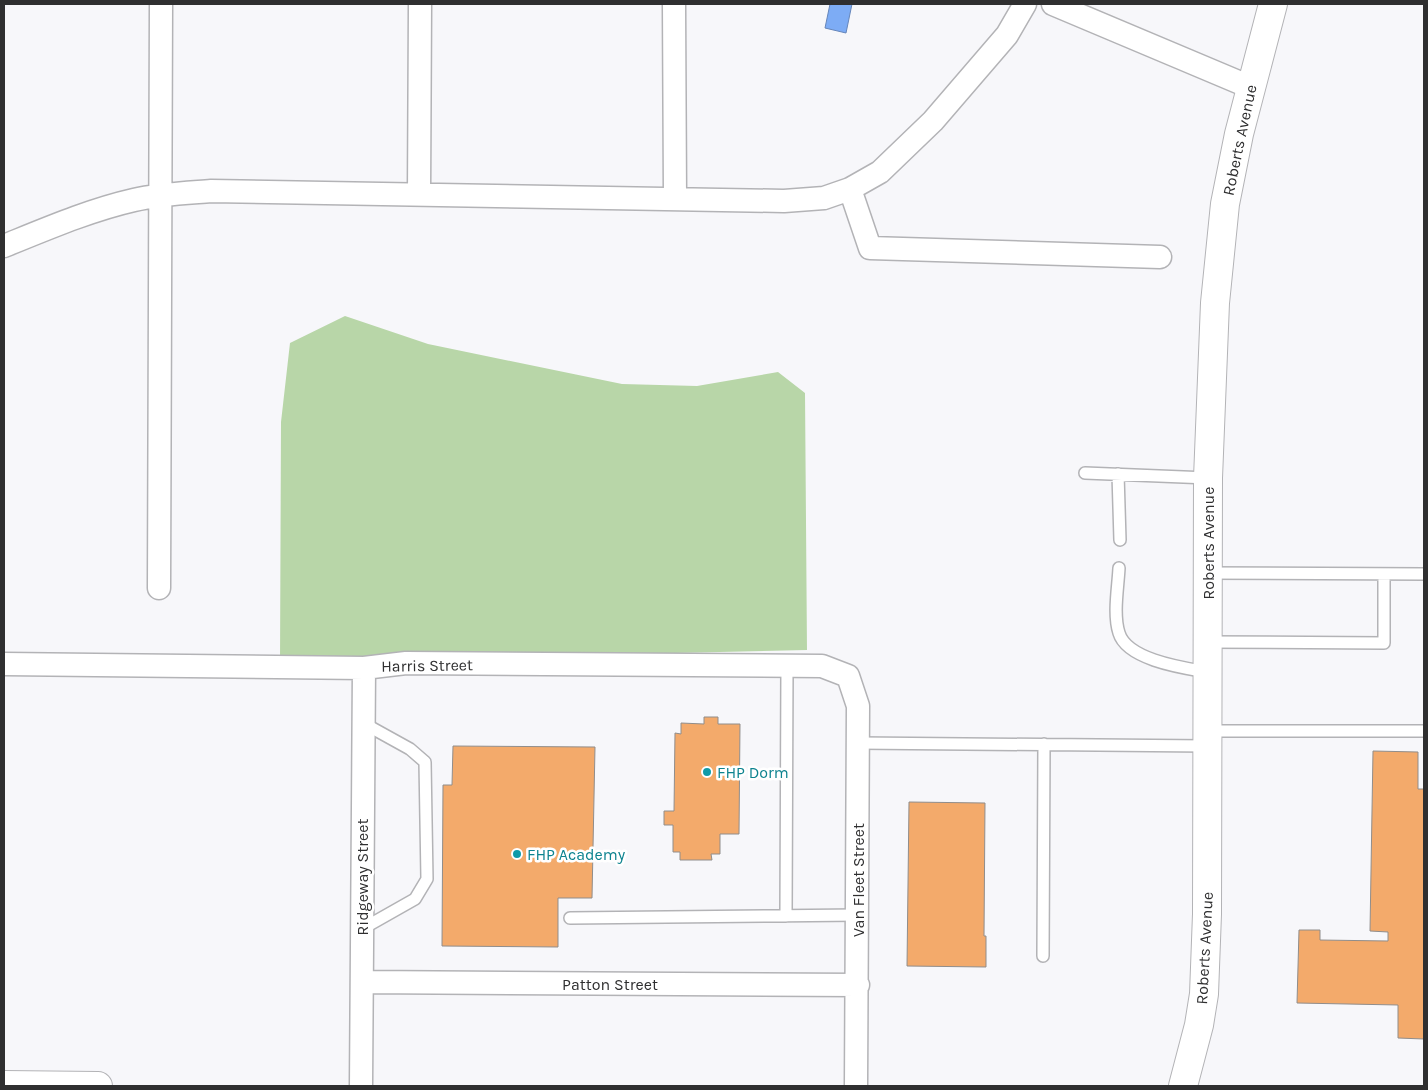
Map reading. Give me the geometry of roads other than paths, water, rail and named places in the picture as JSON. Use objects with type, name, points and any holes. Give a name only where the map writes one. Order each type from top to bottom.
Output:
[{"type":"street","points":[[159,588],[161,4]]},
{"type":"street","points":[[419,194],[420,4]]},
{"type":"street","points":[[674,4],[675,198]]},
{"type":"street","points":[[1053,4],[1250,87]]},
{"type":"street","name":"Roberts Avenue","points":[[1183,1086],[1199,1025],[1204,994],[1207,914],[1208,478],[1216,303],[1225,204],[1250,87],[1273,4]]},
{"type":"street","points":[[4,246],[66,222],[134,200],[160,195],[211,191],[784,201],[824,198],[850,189],[880,172],[933,121],[1007,36],[1023,5]]},
{"type":"street","points":[[850,189],[870,248],[1160,257]]},
{"type":"street","name":"Harris Street","points":[[4,664],[364,668],[406,663],[822,666],[848,676]]},
{"type":"street","name":"Ridgeway Street","points":[[361,1086],[364,668]]},
{"type":"street","name":"Van Fleet Street","points":[[848,676],[858,706],[856,1086]]},
{"type":"street","name":"Patton Street","points":[[362,982],[858,985]]},
{"type":"street","points":[[4,1085],[98,1086]]},
{"type":"lane","points":[[1085,473],[1208,478]]},
{"type":"lane","points":[[1118,474],[1120,540]]},
{"type":"lane","points":[[1119,568],[1117,623],[1119,635],[1125,642],[1146,656],[1168,665],[1207,672]]},
{"type":"lane","points":[[1208,573],[1424,574]]},
{"type":"lane","points":[[1207,642],[1384,644],[1384,574]]},
{"type":"lane","points":[[786,916],[787,666]]},
{"type":"lane","points":[[362,929],[415,899],[427,879],[425,762],[410,748],[363,723]]},
{"type":"lane","points":[[858,743],[1044,744],[1424,730]]},
{"type":"lane","points":[[1043,956],[1044,744]]},
{"type":"lane","points":[[570,918],[858,915]]},
{"type":"water","points":[[830,4],[852,4],[846,33],[825,28]]},
{"type":"place","name":"FHP Dorm","points":[[707,772]]},
{"type":"place","name":"FHP Academy","points":[[517,854]]}]
